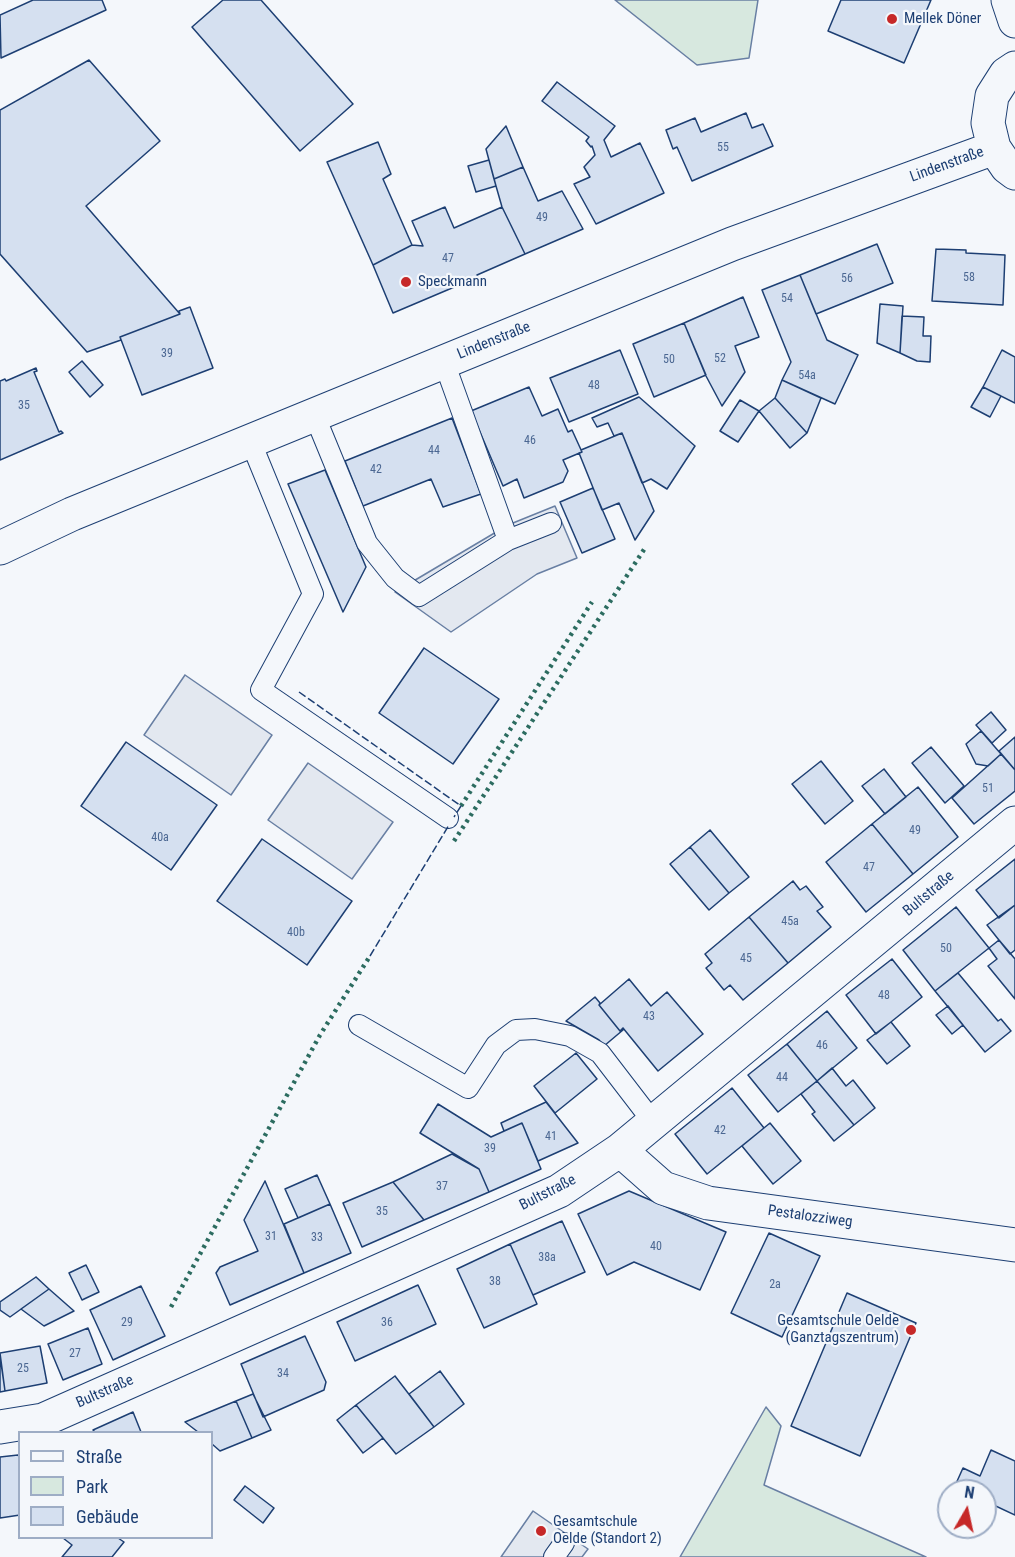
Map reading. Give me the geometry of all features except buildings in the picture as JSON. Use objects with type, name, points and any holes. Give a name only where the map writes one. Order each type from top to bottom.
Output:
[{"type":"street","points":[[1008,0],[1015,21]]},
{"type":"street","points":[[1015,68],[1006,74],[992,96],[988,123],[994,148],[1007,167],[1015,173]]},
{"type":"street","name":"Lindenstraße","points":[[0,548],[72,514],[250,440],[732,244],[994,148]]},
{"type":"street","name":"Bultstraße","points":[[0,1427],[43,1420],[559,1191],[620,1150],[1015,823]]},
{"type":"street","name":"Pestalozziweg","points":[[620,1150],[663,1188],[708,1203],[1015,1245]]},
{"type":"lane","points":[[444,362],[508,540]]},
{"type":"lane","points":[[314,414],[367,543],[395,578],[419,596],[508,540],[551,523]]},
{"type":"lane","points":[[250,440],[313,594],[261,690],[448,818]]},
{"type":"lane","points":[[359,1025],[468,1088],[496,1045],[516,1030],[535,1029],[570,1036],[600,1053],[653,1122]]},
{"type":"green space","points":[[615,0],[758,0],[749,58],[697,65]]},
{"type":"green space","points":[[766,1407],[781,1426],[764,1485],[926,1557],[680,1557]]},
{"type":"shaded area","points":[[555,506],[577,558],[537,574],[451,632],[395,592],[508,525]]},
{"type":"shaded area","points":[[185,675],[272,735],[231,795],[144,735]]},
{"type":"shaded area","points":[[308,763],[393,822],[352,879],[268,820]]},
{"type":"shaded area","name":"Gesamtschule Oelde (Standort 2)","points":[[533,1511],[588,1549],[582,1557],[501,1557]]},
{"type":"hedge","points":[[454,841],[645,548]]},
{"type":"hedge","points":[[461,806],[592,602]]},
{"type":"hedge","points":[[171,1307],[320,1035],[370,956]]},
{"type":"fence","points":[[299,692],[461,806],[454,817]]},
{"type":"fence","points":[[370,956],[449,825]]},
{"type":"place","name":"Mellek Döner","points":[[892,19]]},
{"type":"place","name":"Speckmann","points":[[406,282]]},
{"type":"place","name":"Gesamtschule Oelde (Ganztagszentrum)","points":[[911,1330]]},
{"type":"place","name":"Gesamtschule Oelde (Standort 2)","points":[[541,1531]]}]
